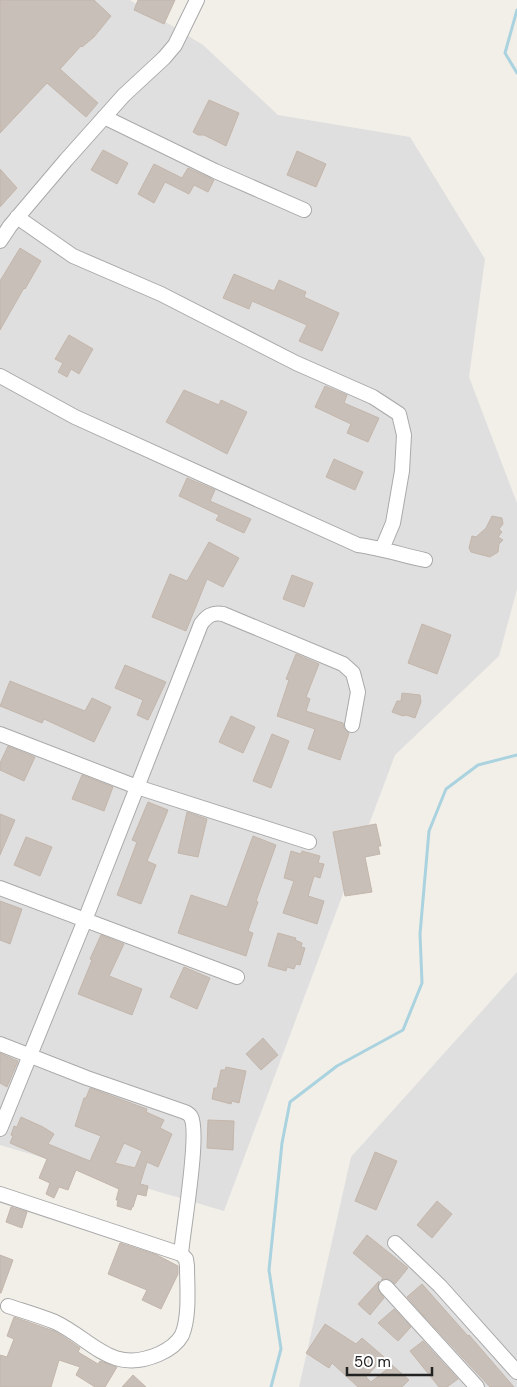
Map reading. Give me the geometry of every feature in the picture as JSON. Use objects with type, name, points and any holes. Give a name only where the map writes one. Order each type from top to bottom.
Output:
[{"type":"street","points":[[2,231],[18,217],[104,117],[175,45],[197,0]]},
{"type":"street","points":[[104,117],[215,171],[304,210]]},
{"type":"street","points":[[18,217],[74,256],[161,294],[296,363],[374,397],[399,414],[404,435],[402,470],[394,523],[382,549]]},
{"type":"street","points":[[0,376],[75,417],[358,545],[425,560]]},
{"type":"street","points":[[0,1129],[200,624],[206,616],[213,613],[222,614],[343,664],[352,673],[358,692],[352,725]]},
{"type":"street","points":[[0,734],[137,787],[309,842]]},
{"type":"street","points":[[0,888],[237,977]]},
{"type":"street","points":[[0,1044],[87,1078],[185,1112],[190,1116],[193,1123],[193,1147],[181,1254]]},
{"type":"street","points":[[0,1194],[181,1254],[186,1259],[187,1266],[187,1311],[182,1334],[168,1350],[152,1357],[118,1361],[56,1323],[8,1306]]},
{"type":"street","points":[[395,1243],[440,1286],[517,1372]]},
{"type":"street","points":[[386,1287],[477,1387]]},
{"type":"shaded area","points":[[0,0],[130,0],[203,45],[278,115],[410,137],[485,259],[469,377],[517,503],[517,589],[499,656],[395,755],[224,1211],[0,1145]]},
{"type":"shaded area","points":[[517,972],[517,1387],[299,1387],[351,1157]]},
{"type":"building","points":[[0,0],[94,0],[111,16],[94,37],[81,46],[60,69],[98,103],[86,117],[47,83],[0,133]]},
{"type":"building","points":[[138,0],[175,0],[164,24],[134,10]]},
{"type":"building","points":[[209,100],[239,113],[226,146],[204,135],[198,135],[193,132]]},
{"type":"building","points":[[103,150],[128,163],[117,184],[91,170]]},
{"type":"building","points":[[297,151],[326,164],[316,187],[287,175]]},
{"type":"building","points":[[154,164],[182,178],[188,168],[214,180],[208,192],[194,185],[189,194],[165,182],[154,203],[138,194]]},
{"type":"building","points":[[0,169],[17,188],[0,207]]},
{"type":"building","points":[[20,248],[41,261],[0,330],[0,281]]},
{"type":"building","points":[[234,274],[274,291],[279,280],[306,292],[304,297],[339,313],[322,351],[299,341],[307,325],[252,301],[249,309],[223,298]]},
{"type":"building","points":[[69,335],[93,349],[79,374],[71,369],[67,377],[58,372],[63,363],[55,359]]},
{"type":"building","points":[[325,386],[347,395],[344,403],[379,418],[368,442],[347,433],[351,424],[315,407]]},
{"type":"building","points":[[184,390],[219,405],[221,400],[247,412],[227,454],[166,422]]},
{"type":"building","points":[[334,459],[363,472],[355,490],[326,477]]},
{"type":"building","points":[[187,478],[215,490],[210,501],[251,519],[244,533],[216,520],[219,515],[179,496]]},
{"type":"building","points":[[492,516],[502,518],[503,524],[499,529],[502,532],[498,537],[503,540],[499,544],[498,552],[490,557],[471,552],[469,548],[472,536],[476,537],[486,528]]},
{"type":"building","points":[[209,542],[239,558],[223,587],[207,579],[186,631],[152,617],[170,574],[187,581]]},
{"type":"building","points":[[292,575],[313,583],[304,607],[283,599]]},
{"type":"building","points":[[422,624],[451,635],[437,674],[408,663]]},
{"type":"building","points":[[296,654],[319,664],[306,697],[310,699],[306,711],[343,723],[344,728],[349,733],[340,760],[308,749],[315,729],[277,716],[289,680],[286,679]]},
{"type":"building","points":[[125,665],[166,682],[148,720],[137,715],[143,700],[115,688]]},
{"type":"building","points":[[10,681],[85,711],[92,698],[111,707],[94,742],[44,719],[42,723],[0,706]]},
{"type":"building","points":[[402,693],[420,695],[421,702],[415,718],[392,712],[397,701],[401,701]]},
{"type":"building","points":[[231,716],[255,727],[243,753],[219,742]]},
{"type":"building","points":[[272,734],[289,741],[271,788],[253,781]]},
{"type":"building","points":[[8,746],[35,757],[24,781],[0,770],[0,763]]},
{"type":"building","points":[[82,775],[113,787],[104,811],[72,799]]},
{"type":"building","points":[[148,802],[168,810],[147,861],[156,865],[141,904],[117,895],[137,842],[132,840]]},
{"type":"building","points":[[187,812],[207,819],[198,857],[178,853]]},
{"type":"building","points":[[0,814],[15,820],[0,855]]},
{"type":"building","points":[[376,824],[381,846],[378,846],[380,854],[365,857],[372,892],[345,896],[333,832]]},
{"type":"building","points":[[253,836],[276,845],[256,901],[258,902],[248,931],[253,933],[246,956],[178,933],[191,895],[227,907]]},
{"type":"building","points":[[26,837],[52,847],[40,876],[14,865]]},
{"type":"building","points":[[291,851],[301,854],[302,851],[320,856],[318,863],[324,864],[320,878],[314,876],[308,896],[324,901],[317,924],[283,913],[294,881],[284,878]]},
{"type":"building","points":[[0,901],[22,909],[10,944],[0,940]]},
{"type":"building","points":[[278,933],[296,938],[295,940],[302,943],[301,947],[305,948],[300,965],[296,964],[294,969],[287,967],[286,971],[268,966]]},
{"type":"building","points":[[101,935],[124,944],[109,976],[142,989],[132,1015],[78,994],[92,960],[90,959]]},
{"type":"building","points":[[184,967],[210,978],[197,1009],[170,997]]},
{"type":"building","points":[[263,1038],[278,1055],[261,1070],[246,1054]]},
{"type":"building","points":[[0,1053],[18,1061],[7,1087],[0,1083]]},
{"type":"building","points":[[226,1067],[246,1071],[239,1103],[232,1101],[231,1104],[212,1099],[214,1088],[217,1088],[221,1070],[225,1070]]},
{"type":"building","points":[[90,1088],[147,1109],[146,1112],[164,1120],[160,1128],[172,1134],[158,1167],[147,1162],[140,1184],[148,1186],[146,1196],[137,1194],[131,1210],[117,1206],[118,1200],[116,1200],[119,1189],[76,1170],[68,1190],[59,1187],[54,1198],[46,1194],[50,1183],[39,1178],[47,1159],[10,1143],[14,1126],[17,1127],[21,1117],[54,1134],[48,1144],[90,1161],[101,1136],[75,1126],[84,1098],[86,1098]],"holes":[[[124,1143],[142,1151],[135,1168],[115,1163]]]},
{"type":"building","points":[[208,1120],[234,1121],[233,1150],[207,1148]]},
{"type":"building","points":[[375,1152],[397,1161],[376,1210],[355,1201]]},
{"type":"building","points":[[437,1201],[452,1214],[432,1238],[417,1225]]},
{"type":"building","points":[[11,1207],[27,1212],[22,1228],[6,1222]]},
{"type":"building","points":[[367,1235],[408,1268],[395,1284],[388,1279],[381,1280],[383,1278],[353,1253]]},
{"type":"building","points":[[120,1243],[157,1255],[178,1266],[178,1274],[161,1309],[142,1300],[147,1290],[108,1274]]},
{"type":"building","points":[[0,1255],[13,1260],[1,1293],[0,1293]]},
{"type":"building","points":[[379,1281],[378,1289],[384,1298],[370,1315],[358,1304]]},
{"type":"building","points":[[422,1284],[514,1387],[490,1387],[407,1297]]},
{"type":"building","points":[[394,1309],[411,1327],[398,1341],[378,1323]]},
{"type":"building","points":[[14,1317],[54,1331],[80,1348],[78,1352],[98,1364],[100,1361],[117,1367],[105,1387],[95,1387],[76,1375],[80,1367],[59,1360],[51,1387],[0,1387],[0,1355],[7,1357],[14,1339],[7,1336]]},
{"type":"building","points":[[325,1324],[356,1344],[362,1338],[384,1357],[366,1377],[371,1382],[392,1365],[409,1380],[402,1387],[358,1387],[332,1363],[329,1368],[306,1353]]},
{"type":"building","points":[[423,1341],[458,1379],[447,1387],[439,1387],[410,1351]]},
{"type":"building","points":[[133,1375],[146,1387],[122,1387]]},
{"type":"waterway","points":[[517,10],[505,53],[517,73]]},
{"type":"waterway","points":[[271,1387],[281,1349],[269,1270],[282,1143],[290,1102],[337,1066],[403,1030],[422,983],[420,934],[429,831],[446,789],[478,765],[517,755]]}]
